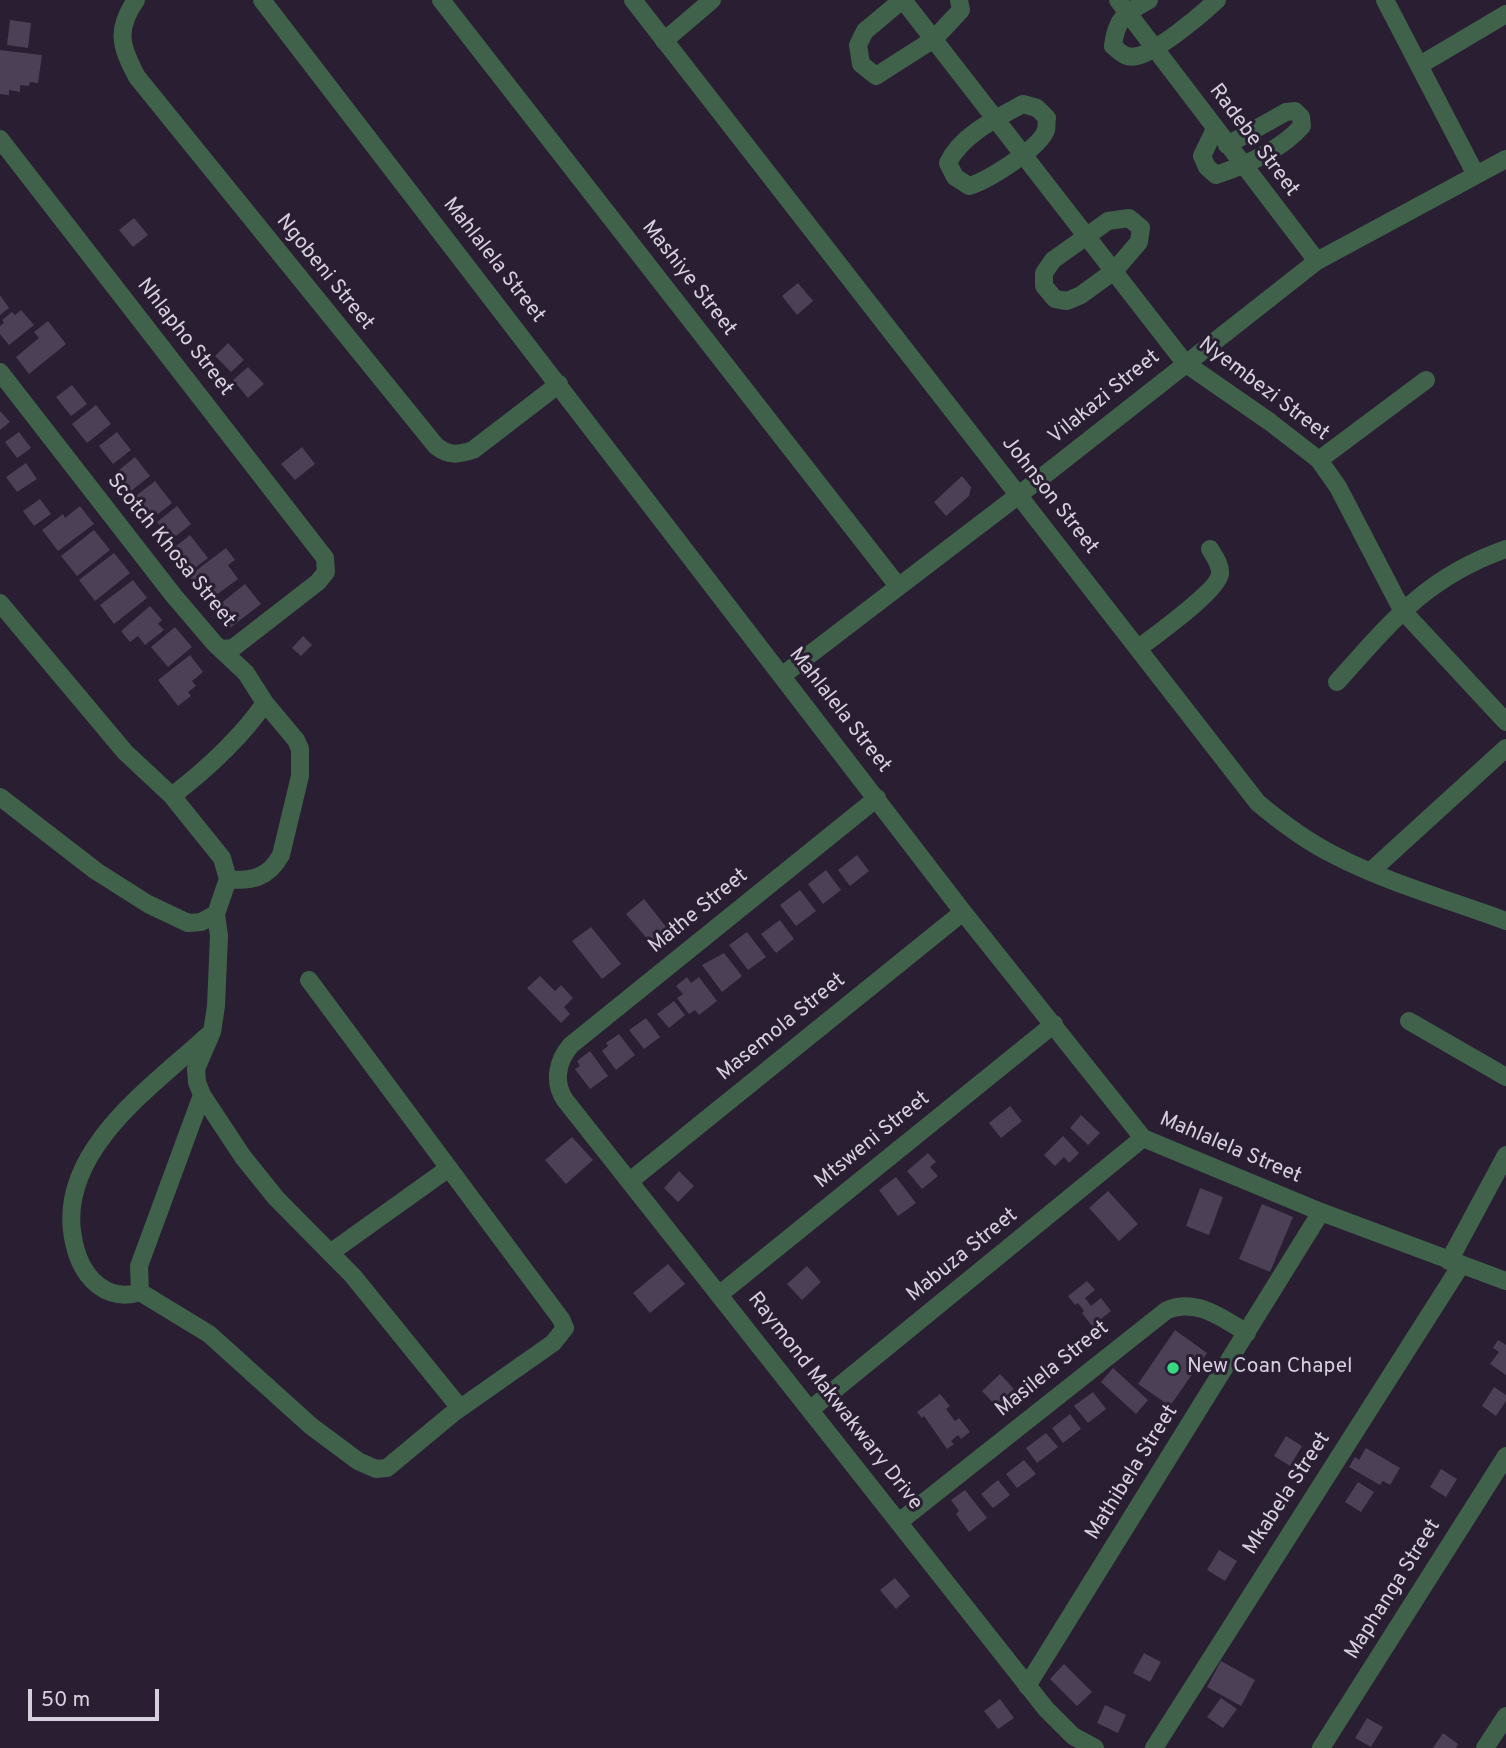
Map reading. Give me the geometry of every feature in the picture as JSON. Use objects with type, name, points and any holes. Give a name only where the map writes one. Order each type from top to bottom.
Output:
[{"type":"street","name":"Ngobeni Street","points":[[136,0],[128,11],[121,30],[125,55],[137,77],[436,446],[446,453],[458,455],[473,450],[559,384]]},
{"type":"street","name":"Mahlalela Street","points":[[262,0],[963,912],[1143,1138],[1321,1212],[1506,1281]]},
{"type":"street","name":"Mashiye Street","points":[[442,0],[898,586]]},
{"type":"street","name":"Johnson Street","points":[[633,0],[1258,803],[1298,834],[1334,855],[1370,872],[1506,921]]},
{"type":"street","points":[[664,41],[712,0]]},
{"type":"street","points":[[903,0],[865,31],[858,45],[861,64],[876,76],[934,39],[961,10],[959,0]]},
{"type":"street","name":"Nyembezi Street","points":[[903,0],[1185,363],[1319,460],[1338,487],[1402,610],[1506,722]]},
{"type":"street","points":[[1149,0],[1123,6],[1115,29],[1113,46],[1123,55],[1135,57],[1154,49],[1217,0]]},
{"type":"street","points":[[1385,0],[1476,175]]},
{"type":"street","name":"Radebe Street","points":[[1123,6],[1317,261]]},
{"type":"street","points":[[1420,65],[1506,14]]},
{"type":"street","points":[[1023,104],[1037,108],[1047,118],[1045,132],[1024,155],[981,183],[969,186],[955,177],[948,163],[954,150],[996,119],[1023,104]]},
{"type":"street","points":[[1215,129],[1202,156],[1207,167],[1216,175],[1243,166],[1294,135],[1302,126],[1301,117],[1295,111],[1286,112],[1227,145]]},
{"type":"street","name":"Nhlapho Street","points":[[0,139],[320,549],[327,567]]},
{"type":"street","name":"Vilakazi Street","points":[[783,675],[1019,495],[1317,261],[1506,159]]},
{"type":"street","points":[[1129,218],[1141,228],[1139,242],[1114,271],[1081,295],[1067,301],[1055,299],[1045,286],[1044,273],[1053,260],[1108,220],[1129,218]]},
{"type":"street","name":"Scotch Khosa Street","points":[[0,372],[174,596],[222,649],[233,648],[318,582],[327,567]]},
{"type":"street","points":[[1319,460],[1426,380]]},
{"type":"street","points":[[1139,648],[1216,584],[1220,575],[1218,563],[1210,549]]},
{"type":"street","points":[[1337,682],[1402,610],[1434,584],[1480,558],[1506,549]]},
{"type":"street","points":[[0,603],[125,752],[172,796],[222,858],[228,879],[216,914],[219,956],[212,1032],[197,1069],[197,1082],[202,1095],[243,1157],[276,1198],[353,1276],[460,1408]]},
{"type":"street","points":[[222,649],[246,673],[300,749],[300,776],[281,855],[276,865],[258,877],[245,881],[228,879]]},
{"type":"street","points":[[172,796],[206,770],[244,730],[265,702]]},
{"type":"street","points":[[1370,872],[1506,748]]},
{"type":"street","points":[[0,797],[96,871],[148,904],[188,923],[201,922],[216,914]]},
{"type":"street","name":"Mathe Street","points":[[558,1069],[562,1057],[575,1041],[877,798]]},
{"type":"street","name":"Masemola Street","points":[[630,1181],[963,912]]},
{"type":"street","points":[[140,1292],[209,1334],[311,1426],[358,1461],[376,1469],[387,1468],[460,1408],[553,1343],[565,1328],[561,1319],[309,980]]},
{"type":"street","points":[[1409,1021],[1506,1077]]},
{"type":"street","name":"Mtsweni Street","points":[[720,1294],[1054,1024]]},
{"type":"street","points":[[140,1292],[129,1296],[114,1294],[101,1288],[80,1264],[73,1243],[70,1216],[73,1197],[79,1178],[97,1143],[115,1122],[212,1032]]},
{"type":"street","name":"Raymond Makwakwary Drive","points":[[558,1069],[558,1083],[565,1100],[1027,1686],[1073,1736],[1095,1748]]},
{"type":"street","points":[[140,1292],[138,1277],[143,1253],[202,1095]]},
{"type":"street","name":"Mabuza Street","points":[[811,1409],[1143,1138]]},
{"type":"street","name":"Mkabela Street","points":[[1154,1748],[1455,1263],[1506,1155]]},
{"type":"street","points":[[330,1253],[449,1168]]},
{"type":"street","name":"Mathibela Street","points":[[1027,1686],[1321,1212]]},
{"type":"street","name":"Masilela Street","points":[[900,1522],[1167,1310],[1182,1306],[1199,1307],[1247,1333]]},
{"type":"street","name":"Maphanga Street","points":[[1321,1748],[1506,1456]]},
{"type":"street","points":[[1485,1748],[1506,1716]]},
{"type":"building","points":[[10,20],[31,23],[28,48],[7,45]]},
{"type":"building","points":[[0,50],[42,55],[38,83],[20,85],[20,92],[9,90],[9,95],[0,94]]},
{"type":"building","points":[[134,218],[148,235],[133,247],[119,230]]},
{"type":"building","points":[[798,283],[813,301],[797,315],[782,296]]},
{"type":"building","points":[[0,295],[9,308],[0,315]]},
{"type":"building","points":[[21,310],[34,325],[9,345],[0,334],[0,326],[4,323],[2,320],[12,312],[15,315]]},
{"type":"building","points":[[48,321],[66,344],[29,374],[16,357],[39,338],[34,332]]},
{"type":"building","points":[[228,343],[244,360],[231,372],[215,356]]},
{"type":"building","points":[[248,367],[264,384],[248,398],[233,380]]},
{"type":"building","points":[[72,385],[87,404],[71,416],[56,397]]},
{"type":"building","points":[[96,405],[111,424],[87,443],[72,424]]},
{"type":"building","points":[[0,411],[10,422],[0,430]]},
{"type":"building","points":[[19,432],[31,448],[17,458],[5,442]]},
{"type":"building","points":[[117,432],[131,450],[113,464],[99,446]]},
{"type":"building","points":[[302,447],[315,464],[295,480],[281,464]]},
{"type":"building","points":[[135,457],[150,476],[126,495],[117,484],[124,479],[118,471]]},
{"type":"building","points":[[26,463],[37,479],[17,492],[6,477]]},
{"type":"building","points":[[962,476],[971,487],[969,496],[946,516],[934,502]]},
{"type":"building","points":[[155,481],[172,503],[145,524],[128,502]]},
{"type":"building","points":[[40,499],[51,514],[34,526],[23,511]]},
{"type":"building","points":[[80,506],[94,524],[58,551],[42,530],[63,514],[65,518]]},
{"type":"building","points":[[177,506],[191,524],[171,540],[157,522]]},
{"type":"building","points":[[94,530],[110,550],[77,576],[61,556]]},
{"type":"building","points":[[190,535],[208,558],[192,570],[175,547]]},
{"type":"building","points":[[226,548],[235,560],[228,565],[238,579],[208,601],[189,576]]},
{"type":"building","points":[[114,553],[130,573],[95,601],[79,580]]},
{"type":"building","points":[[133,580],[147,598],[114,624],[100,605]]},
{"type":"building","points":[[245,584],[261,604],[230,628],[215,608]]},
{"type":"building","points":[[150,606],[162,620],[158,624],[164,630],[145,645],[138,636],[130,642],[121,631]]},
{"type":"building","points":[[175,627],[192,647],[168,667],[151,647]]},
{"type":"building","points":[[303,636],[312,645],[301,656],[292,648]]},
{"type":"building","points":[[190,655],[203,672],[192,681],[196,686],[188,692],[191,696],[178,706],[158,680]]},
{"type":"building","points":[[857,855],[869,871],[850,886],[838,870]]},
{"type":"building","points":[[826,870],[841,890],[823,904],[808,884]]},
{"type":"building","points":[[800,890],[816,911],[796,926],[780,905]]},
{"type":"building","points":[[644,899],[667,928],[650,942],[626,914]]},
{"type":"building","points":[[780,920],[794,939],[776,953],[761,934]]},
{"type":"building","points":[[591,927],[621,964],[602,979],[572,941]]},
{"type":"building","points":[[747,932],[766,957],[748,970],[729,945]]},
{"type":"building","points":[[724,953],[742,976],[722,992],[702,965]]},
{"type":"building","points":[[540,976],[555,991],[561,985],[573,998],[564,1007],[570,1014],[561,1023],[527,988]]},
{"type":"building","points":[[687,977],[691,983],[699,977],[717,1001],[699,1015],[695,1010],[689,1014],[677,998],[683,994],[676,986]]},
{"type":"building","points":[[674,1001],[685,1015],[669,1028],[657,1014]]},
{"type":"building","points":[[646,1018],[660,1037],[644,1049],[629,1030]]},
{"type":"building","points":[[619,1034],[635,1055],[616,1070],[602,1051],[608,1046],[606,1043]]},
{"type":"building","points":[[590,1051],[608,1076],[590,1089],[575,1069],[580,1066],[577,1061]]},
{"type":"building","points":[[1010,1106],[1022,1121],[1001,1138],[989,1123]]},
{"type":"building","points":[[1081,1115],[1100,1133],[1088,1145],[1070,1128]]},
{"type":"building","points":[[1063,1136],[1079,1153],[1069,1163],[1064,1157],[1055,1166],[1044,1155]]},
{"type":"building","points":[[572,1137],[593,1160],[566,1184],[545,1160]]},
{"type":"building","points":[[928,1153],[936,1162],[930,1167],[938,1176],[922,1189],[907,1171]]},
{"type":"building","points":[[679,1171],[694,1186],[678,1202],[664,1188]]},
{"type":"building","points":[[896,1177],[916,1203],[898,1216],[879,1190]]},
{"type":"building","points":[[1200,1188],[1223,1197],[1209,1235],[1186,1226]]},
{"type":"building","points":[[1108,1191],[1138,1224],[1119,1241],[1089,1208]]},
{"type":"building","points":[[1262,1204],[1293,1217],[1270,1272],[1239,1259]]},
{"type":"building","points":[[668,1264],[685,1284],[650,1313],[633,1293]]},
{"type":"building","points":[[807,1266],[821,1282],[802,1300],[787,1284]]},
{"type":"building","points":[[1087,1281],[1095,1290],[1085,1298],[1091,1306],[1101,1298],[1111,1311],[1092,1326],[1078,1303],[1075,1305],[1068,1296]]},
{"type":"building","name":"New Coan Chapel","points":[[1175,1330],[1207,1353],[1170,1406],[1138,1384]]},
{"type":"building","points":[[1498,1340],[1506,1345],[1506,1375],[1490,1364],[1499,1352],[1493,1348]]},
{"type":"building","points":[[1113,1368],[1148,1400],[1136,1414],[1101,1382]]},
{"type":"building","points":[[1000,1374],[1014,1389],[996,1406],[982,1391]]},
{"type":"building","points":[[1494,1387],[1506,1395],[1506,1401],[1496,1416],[1482,1406]]},
{"type":"building","points":[[1093,1392],[1106,1409],[1088,1423],[1074,1406]]},
{"type":"building","points":[[940,1394],[950,1406],[946,1409],[955,1421],[959,1418],[970,1432],[961,1439],[958,1435],[951,1441],[954,1444],[947,1449],[924,1416],[922,1418],[917,1412]]},
{"type":"building","points":[[1070,1414],[1081,1429],[1063,1443],[1052,1428]]},
{"type":"building","points":[[1046,1433],[1058,1447],[1037,1463],[1026,1448]]},
{"type":"building","points":[[1286,1436],[1302,1446],[1290,1466],[1274,1456]]},
{"type":"building","points":[[1366,1448],[1400,1468],[1390,1485],[1383,1481],[1380,1485],[1349,1467],[1355,1457],[1359,1460]]},
{"type":"building","points":[[1024,1460],[1036,1474],[1017,1488],[1006,1474]]},
{"type":"building","points":[[1441,1469],[1457,1479],[1446,1497],[1430,1487]]},
{"type":"building","points":[[998,1480],[1010,1495],[993,1508],[981,1494]]},
{"type":"building","points":[[1358,1482],[1374,1492],[1361,1512],[1345,1502]]},
{"type":"building","points":[[965,1490],[987,1518],[969,1532],[956,1514],[959,1511],[951,1500]]},
{"type":"building","points":[[1219,1550],[1237,1561],[1225,1581],[1207,1570]]},
{"type":"building","points":[[895,1578],[910,1596],[896,1609],[880,1590]]},
{"type":"building","points":[[1144,1653],[1161,1662],[1150,1682],[1133,1673]]},
{"type":"building","points":[[1221,1661],[1255,1680],[1241,1706],[1207,1687]]},
{"type":"building","points":[[1064,1664],[1092,1692],[1077,1706],[1050,1679]]},
{"type":"building","points":[[1221,1698],[1237,1709],[1223,1728],[1207,1717]]},
{"type":"building","points":[[1000,1699],[1014,1718],[998,1729],[984,1711]]},
{"type":"building","points":[[1105,1705],[1126,1715],[1118,1733],[1097,1723]]},
{"type":"building","points":[[1367,1718],[1383,1727],[1371,1747],[1355,1738]]},
{"type":"building","points":[[1443,1733],[1458,1744],[1456,1748],[1433,1748]]},
{"type":"place","name":"New Coan Chapel","points":[[1173,1368]]}]
